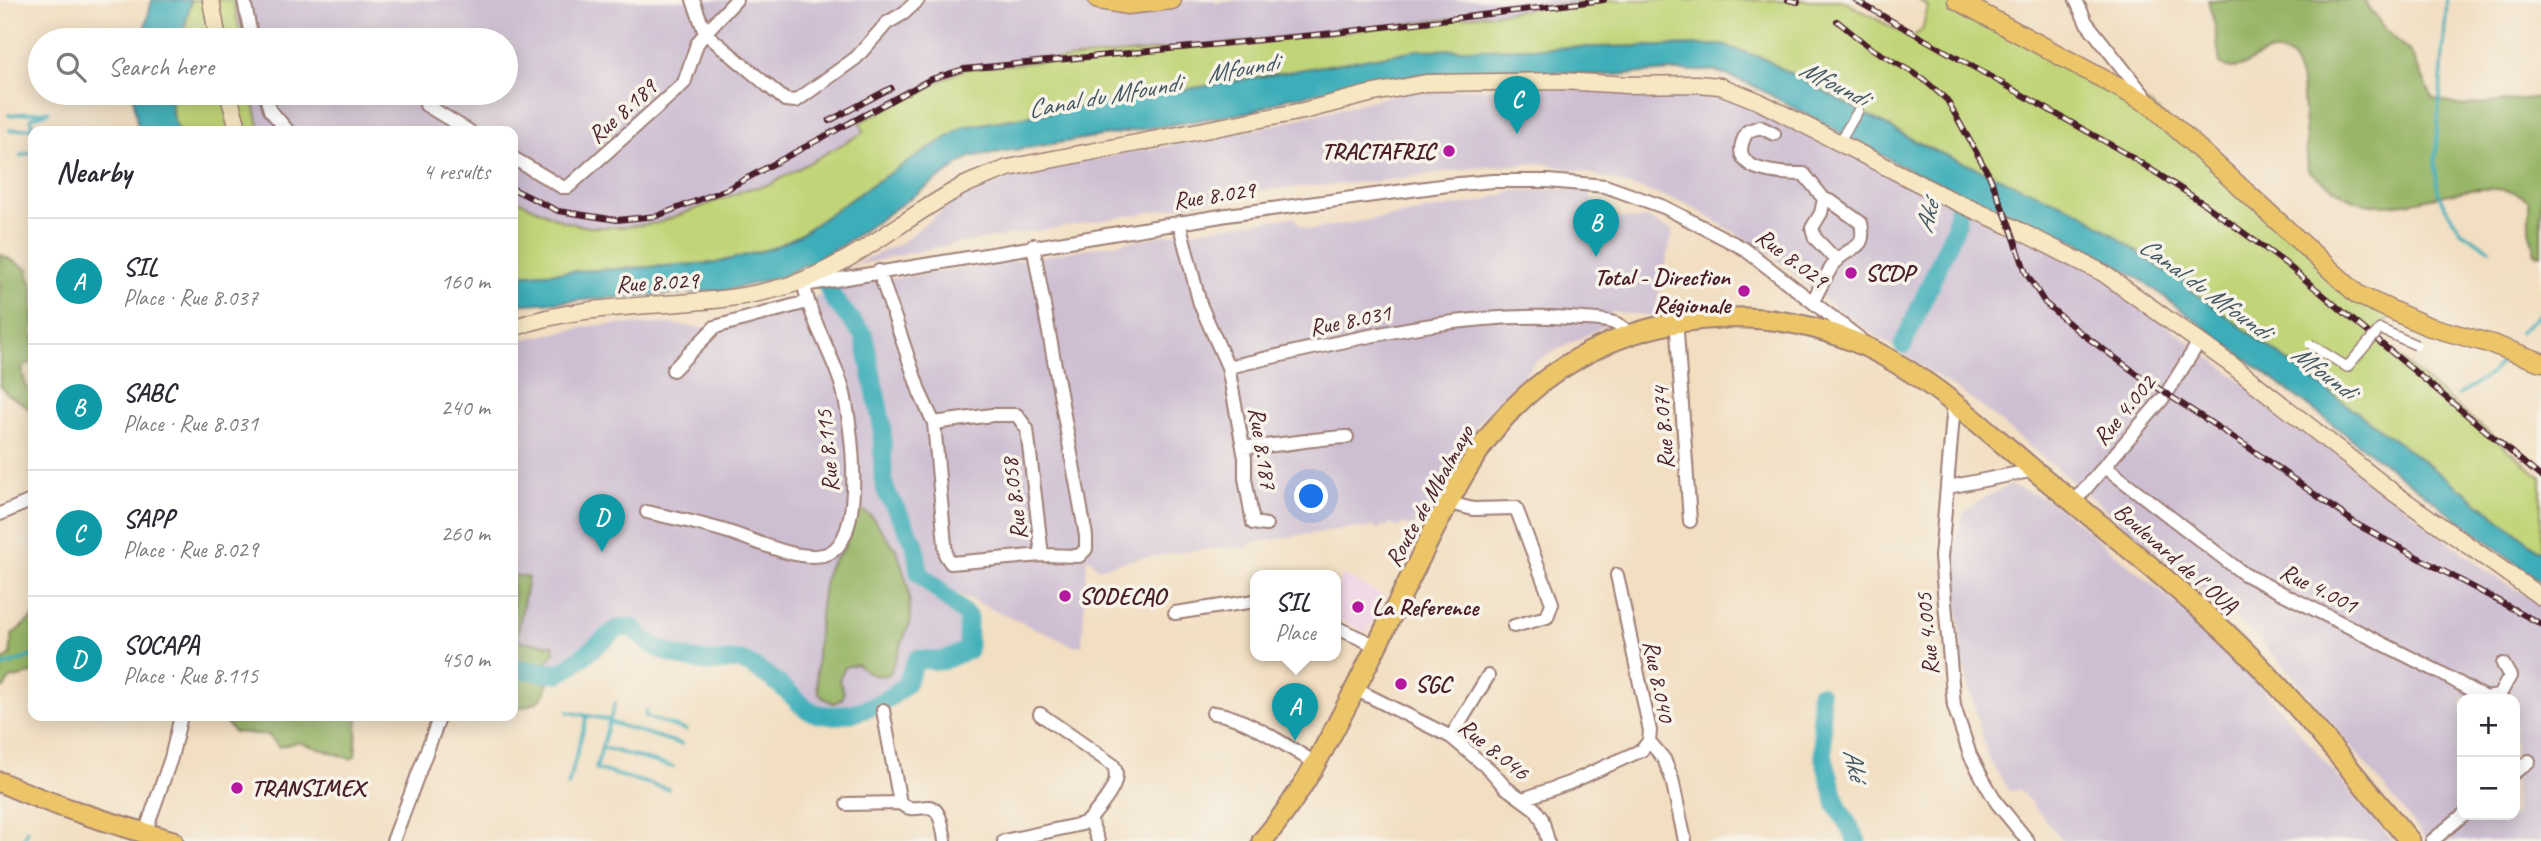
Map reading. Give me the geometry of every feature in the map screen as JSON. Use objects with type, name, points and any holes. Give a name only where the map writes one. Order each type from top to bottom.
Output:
[{"type":"highway","name":"Route de Mbalmayo","points":[[1262,841],[1317,764],[1359,690],[1377,646],[1439,521],[1482,446],[1501,421],[1538,384],[1586,353],[1630,334],[1689,320],[1739,317],[1775,320],[1827,332],[1877,353]]},
{"type":"highway","points":[[1275,841],[1327,761],[1359,690],[1487,454],[1544,393],[1591,362],[1625,346],[1677,332],[1718,327],[1742,327],[1801,335],[1877,353]]},
{"type":"highway","name":"Boulevard de l' OUA","points":[[1877,353],[1917,376],[1954,404],[2074,502],[2221,629],[2276,685],[2410,841]]},
{"type":"highway","points":[[0,782],[140,837]]},
{"type":"highway","points":[[0,793],[80,825],[173,841]]},
{"type":"main road","points":[[211,0],[216,28]]},
{"type":"main road","points":[[1098,0],[1128,5],[1172,0]]},
{"type":"main road","points":[[1957,0],[2151,105],[2358,295],[2427,326],[2492,344],[2541,362]]},
{"type":"main road","points":[[800,284],[964,186],[1008,168],[1303,111],[1426,83],[1561,81],[1720,86],[1758,101],[1943,196],[2103,273],[2233,366],[2394,493],[2541,597]]},
{"type":"main road","points":[[231,105],[238,126]]},
{"type":"main road","name":"Rue 8.029","points":[[518,326],[542,318],[587,309],[708,302],[800,284]]},
{"type":"main road","points":[[2492,344],[2541,353]]},
{"type":"street","points":[[244,0],[250,28]]},
{"type":"street","points":[[693,0],[705,33],[785,100],[796,101],[856,58],[887,23],[918,0]]},
{"type":"street","points":[[705,33],[736,0]]},
{"type":"street","points":[[2076,0],[2086,22],[2151,105]]},
{"type":"street","name":"Rue 8.189","points":[[518,161],[562,187],[568,187],[684,83],[697,44],[705,33]]},
{"type":"street","points":[[269,105],[282,126]]},
{"type":"street","points":[[426,105],[461,126]]},
{"type":"street","points":[[1844,134],[1858,110]]},
{"type":"street","points":[[1774,134],[1760,127],[1748,131],[1742,140],[1742,159],[1757,168],[1774,173],[1804,174],[1824,199],[1861,223],[1863,235],[1860,244],[1836,261],[1813,301]]},
{"type":"street","name":"Rue 8.029","points":[[800,284],[1179,222],[1448,185],[1522,180],[1580,183],[1605,186],[1664,207],[1743,248],[1877,353]]},
{"type":"street","points":[[1824,199],[1821,213],[1812,228],[1815,238],[1836,261]]},
{"type":"street","points":[[1179,222],[1200,304],[1228,367]]},
{"type":"street","name":"Rue 8.058","points":[[934,423],[992,415],[1017,415],[1027,429],[1042,555],[1079,556],[1086,549],[1086,536],[1033,245]]},
{"type":"street","points":[[879,271],[919,393],[934,423],[946,556],[951,563],[1042,555]]},
{"type":"street","name":"Rue 8.115","points":[[647,512],[726,531],[777,550],[824,555],[836,548],[848,526],[854,495],[851,433],[842,389],[800,284]]},
{"type":"street","points":[[673,370],[715,327],[807,302]]},
{"type":"street","name":"Rue 8.031","points":[[1228,367],[1425,326],[1488,318],[1521,316],[1599,321],[1619,325],[1630,334]]},
{"type":"street","points":[[2310,344],[2347,367],[2380,329],[2416,345]]},
{"type":"street","name":"Rue 8.074","points":[[1677,332],[1690,521]]},
{"type":"street","name":"Rue 4.002","points":[[2074,502],[2165,396],[2199,342]]},
{"type":"street","name":"Rue 8.187","points":[[1228,367],[1243,447],[1253,523],[1266,525]]},
{"type":"street","name":"Rue 4.005","points":[[1954,404],[1941,557],[1956,718],[1970,755],[1991,792],[2028,841]]},
{"type":"street","points":[[1243,447],[1270,447],[1311,439],[1348,438]]},
{"type":"street","name":"Rue 4.001","points":[[2104,466],[2244,574],[2485,698],[2499,696],[2510,676],[2503,664]]},
{"type":"street","points":[[1948,487],[2035,470]]},
{"type":"street","points":[[0,514],[28,502]]},
{"type":"street","points":[[1457,505],[1473,509],[1516,508],[1552,603],[1548,617],[1514,626]]},
{"type":"street","name":"Rue 8.040","points":[[1523,799],[1569,783],[1642,750],[1649,741],[1650,731],[1617,575]]},
{"type":"street","points":[[1175,612],[1250,602]]},
{"type":"street","points":[[1341,630],[1377,646]]},
{"type":"street","points":[[1451,737],[1488,676]]},
{"type":"street","name":"Rue 8.046","points":[[1359,690],[1451,737],[1490,770],[1505,787],[1535,808],[1542,819],[1548,841]]},
{"type":"street","points":[[883,710],[900,803],[904,807],[932,808],[941,816],[945,841]]},
{"type":"street","points":[[1213,713],[1225,714],[1244,722],[1317,764]]},
{"type":"street","points":[[1004,841],[1082,824],[1090,819],[1117,779],[1117,771],[1113,765],[1040,714]]},
{"type":"street","points":[[140,837],[171,758],[180,721]]},
{"type":"street","points":[[393,841],[438,721]]},
{"type":"street","points":[[1649,741],[1664,759],[1672,779],[1685,841]]},
{"type":"street","points":[[2520,768],[2529,761]]},
{"type":"street","points":[[847,804],[900,803]]},
{"type":"street","points":[[1090,819],[1098,841]]},
{"type":"street","points":[[2431,841],[2457,820]]},
{"type":"shaded area","points":[[233,0],[1087,0],[1093,2],[1094,10],[1194,0],[1213,0],[1216,3],[1243,0],[1604,0],[1334,33],[1001,64],[939,83],[882,110],[860,122],[865,132],[769,185],[748,189],[658,223],[624,227],[589,227],[562,221],[518,200],[518,126],[259,126],[255,105],[518,105],[518,28],[239,28]]},
{"type":"shaded area","points":[[1551,87],[1719,91],[1755,105],[2098,273],[2331,449],[2489,573],[2541,604],[2541,841],[2428,841],[2303,688],[2234,616],[1977,403],[1836,309],[1769,253],[1685,203],[1592,174],[1541,163],[1475,168],[1380,181],[1265,190],[1140,214],[932,248],[848,267],[901,243],[953,202],[1024,172],[1258,129],[1414,90]]},
{"type":"shaded area","points":[[1588,190],[1599,218],[1646,218],[1673,231],[1654,316],[1611,312],[1610,326],[1604,326],[1536,361],[1479,422],[1451,463],[1423,519],[1410,527],[1402,523],[1399,528],[1390,523],[1379,529],[1370,526],[1369,529],[1349,528],[1250,543],[1249,547],[1195,550],[1099,568],[1087,557],[1082,646],[1072,645],[931,582],[968,617],[968,650],[942,661],[917,659],[906,683],[859,713],[821,715],[810,711],[788,691],[744,662],[731,659],[719,662],[692,659],[663,651],[648,643],[631,627],[617,629],[558,674],[518,669],[518,340],[599,325],[669,324],[714,329],[782,313],[836,287],[1294,217],[1300,225],[1309,230],[1479,202],[1513,191]]},
{"type":"shaded area","points":[[2010,485],[2051,501],[2230,650],[2392,841],[2063,841],[2019,789],[2010,792],[1988,758],[1962,660],[1954,551],[1963,514],[1978,501]]},
{"type":"shaded area","name":"La Reference","points":[[1342,575],[1386,597],[1367,633],[1341,620]]},
{"type":"green space","points":[[191,0],[233,0],[239,28],[185,28]]},
{"type":"green space","points":[[1604,0],[1842,0],[1911,38],[1922,30],[1928,7],[1919,0],[1957,0],[2151,105],[2344,283],[2393,312],[2374,337],[2541,477],[2541,552],[2461,489],[2182,284],[2187,277],[2181,272],[2171,275],[2153,262],[1989,175],[1926,147],[1762,58],[1722,45],[1418,50],[965,127],[873,184],[798,236],[773,248],[716,263],[518,275],[518,200],[562,221],[588,227],[658,223],[748,189],[769,185],[864,132],[860,122],[964,69],[1334,33]]},
{"type":"green space","points":[[2208,0],[2364,0],[2384,28],[2411,53],[2433,99],[2461,106],[2541,97],[2541,254],[2535,253],[2529,230],[2529,201],[2515,192],[2474,190],[2383,205],[2350,198],[2308,171],[2302,83],[2291,56],[2273,52],[2236,68],[2220,64]]},
{"type":"green space","points":[[172,105],[255,105],[259,126],[176,126]]},
{"type":"green space","points":[[0,254],[28,269],[28,364],[22,368],[28,390],[28,408],[7,394],[0,385]]},
{"type":"green space","points":[[862,510],[871,516],[897,551],[908,586],[911,620],[890,673],[877,676],[857,664],[845,667],[839,679],[844,693],[842,699],[834,703],[819,693],[817,680],[825,579],[829,566],[844,547],[855,516]]},
{"type":"green space","points":[[518,576],[528,577],[518,632]]},
{"type":"green space","points":[[28,621],[28,674],[10,679],[4,688],[0,688],[0,662],[10,656],[12,635]]},
{"type":"green space","points":[[518,638],[521,641],[553,645],[554,653],[546,664],[518,660]]},
{"type":"green space","points":[[518,676],[548,682],[541,699],[518,708]]},
{"type":"green space","points":[[358,721],[355,756],[351,759],[298,742],[279,747],[268,735],[234,732],[226,723]]},
{"type":"water","points":[[152,0],[191,0],[185,28],[145,28]]},
{"type":"water","points":[[1722,45],[1762,58],[1926,147],[2081,212],[2170,275],[2181,272],[2188,276],[2183,284],[2461,489],[2541,552],[2541,582],[2146,283],[2076,241],[1915,173],[1752,85],[1715,71],[1599,76],[1562,72],[1414,75],[1288,98],[1251,112],[970,157],[841,246],[783,276],[729,290],[518,305],[518,275],[716,263],[773,248],[798,236],[873,184],[964,127],[1418,50]]},
{"type":"water","points":[[135,105],[172,105],[176,126],[137,126]]},
{"type":"waterway","points":[[2447,0],[2435,163],[2438,191],[2461,231],[2489,249]]},
{"type":"waterway","points":[[9,115],[47,111]]},
{"type":"waterway","points":[[33,126],[31,118],[49,112]]},
{"type":"waterway","points":[[10,130],[28,128]]},
{"type":"waterway","points":[[20,156],[28,154]]},
{"type":"waterway","name":"Aké","points":[[1903,345],[1956,226],[1961,186]]},
{"type":"waterway","name":"Mfoundi","points":[[518,669],[558,674],[617,629],[631,627],[651,644],[683,658],[710,662],[744,662],[784,688],[808,710],[832,715],[860,711],[887,699],[906,683],[917,659],[942,661],[968,650],[968,617],[919,573],[915,544],[886,491],[883,479],[882,425],[864,336],[835,301],[808,249],[819,243]]},
{"type":"waterway","points":[[2520,332],[2541,313]]},
{"type":"waterway","points":[[2458,395],[2491,374],[2506,355]]},
{"type":"waterway","points":[[0,667],[28,658]]},
{"type":"waterway","name":"Aké","points":[[1820,694],[1824,759],[1837,805],[1857,841]]},
{"type":"waterway","points":[[568,712],[610,720],[615,703]]},
{"type":"waterway","points":[[646,710],[646,717],[686,730]]},
{"type":"waterway","points":[[568,786],[587,716]]},
{"type":"waterway","points":[[668,789],[596,769],[609,722],[681,744]]},
{"type":"waterway","points":[[601,747],[673,767]]},
{"type":"waterway","points":[[23,841],[27,830]]},
{"type":"railway","points":[[518,191],[558,211],[617,220],[657,216],[727,189],[931,79],[964,69],[1334,33],[1604,0]]},
{"type":"railway","points":[[1788,0],[1798,2]]},
{"type":"railway","points":[[1855,0],[2127,154],[2203,203],[2285,263],[2541,477]]},
{"type":"railway","points":[[1837,21],[1869,47],[1922,78],[1947,100],[1989,175],[2026,273],[2045,303],[2144,379],[2248,447],[2358,525],[2541,624]]},
{"type":"railway","points":[[829,121],[891,88]]},
{"type":"place","name":"SAPP","points":[[1517,134]]},
{"type":"place","name":"TRACTAFRIC","points":[[1449,151]]},
{"type":"place","name":"SABC","points":[[1596,257]]},
{"type":"place","name":"SCDP","points":[[1851,273]]},
{"type":"place","name":"Total - Direction Régionale","points":[[1744,291]]},
{"type":"place","name":"SOCAPA","points":[[602,552]]},
{"type":"place","name":"SODECAO","points":[[1065,596]]},
{"type":"place","name":"La Reference","points":[[1358,607]]},
{"type":"place","name":"SGC","points":[[1401,684]]},
{"type":"place","name":"SIL","points":[[1295,741]]},
{"type":"place","name":"TRANSIMEX","points":[[237,788]]},
{"type":"water label","name":"Canal du Mfoundi","points":[[1104,96]]},
{"type":"water label","name":"Canal du Mfoundi","points":[[2205,288]]}]
